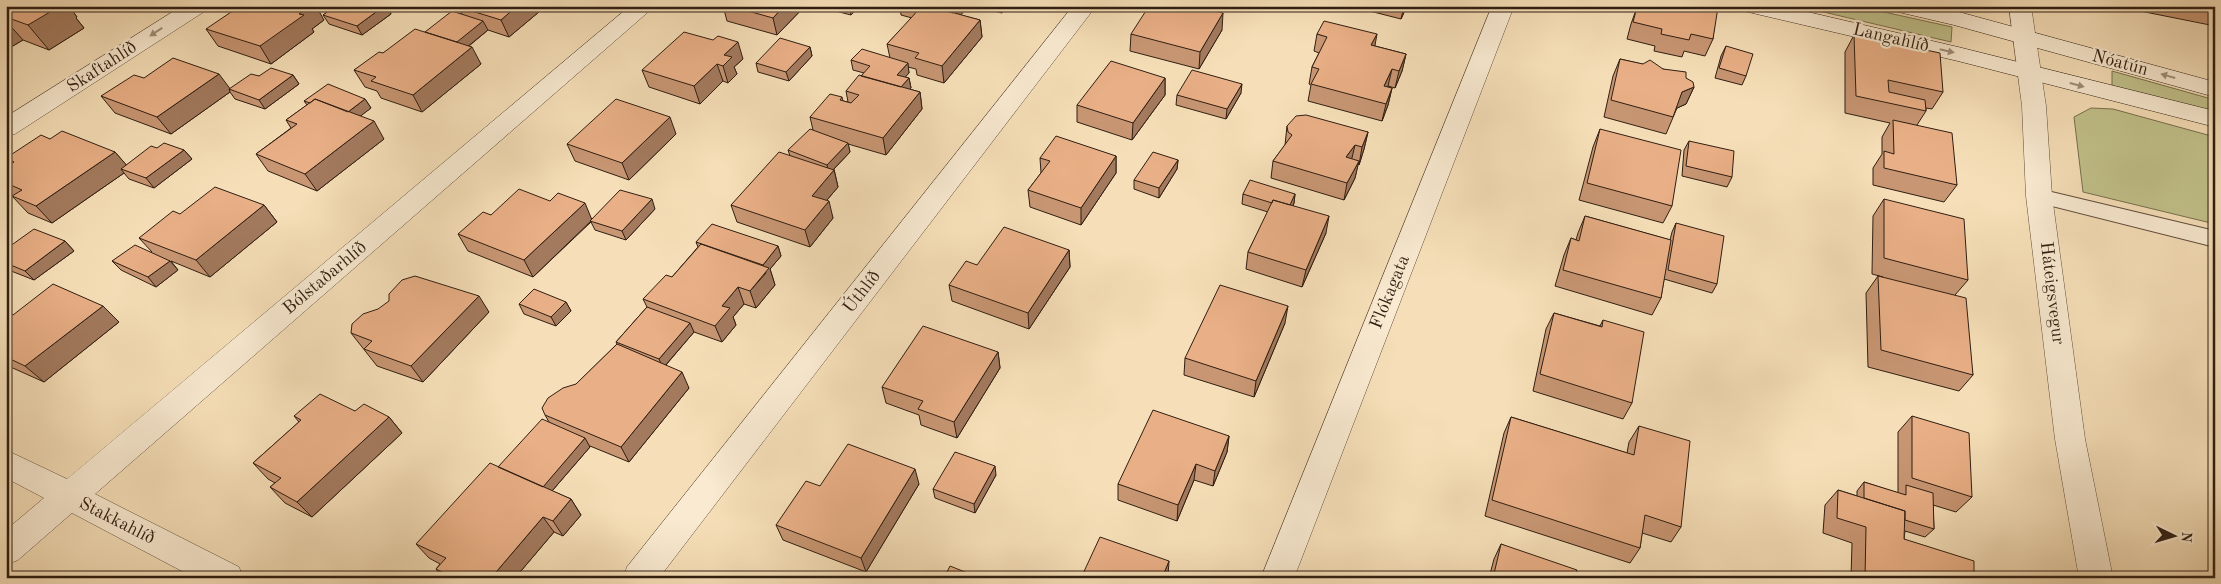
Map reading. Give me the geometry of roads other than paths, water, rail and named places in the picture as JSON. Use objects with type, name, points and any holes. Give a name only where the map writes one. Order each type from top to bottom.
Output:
[{"type":"street","name":"Skaftahlíð","points":[[6,128],[198,6]]},
{"type":"street","name":"Bólstaðarhlíð","points":[[6,550],[644,6]]},
{"type":"street","name":"Úthlíð","points":[[639,578],[1085,6]]},
{"type":"street","name":"Flókagata","points":[[1277,578],[1504,6]]},
{"type":"street","name":"Langahlíð","points":[[1752,6],[2030,73]]},
{"type":"street","name":"Langahlíð","points":[[1902,6],[2025,37]]},
{"type":"street","name":"Háteigsvegur","points":[[2020,6],[2030,73],[2040,196],[2070,439],[2096,578]]},
{"type":"street","name":"Nóatún","points":[[2025,37],[2215,90]]},
{"type":"street","name":"Nóatún","points":[[2030,73],[2215,119]]},
{"type":"street","name":"Stakkahlíð","points":[[6,463],[227,578]]},
{"type":"lane","points":[[2040,196],[2215,239]]}]
